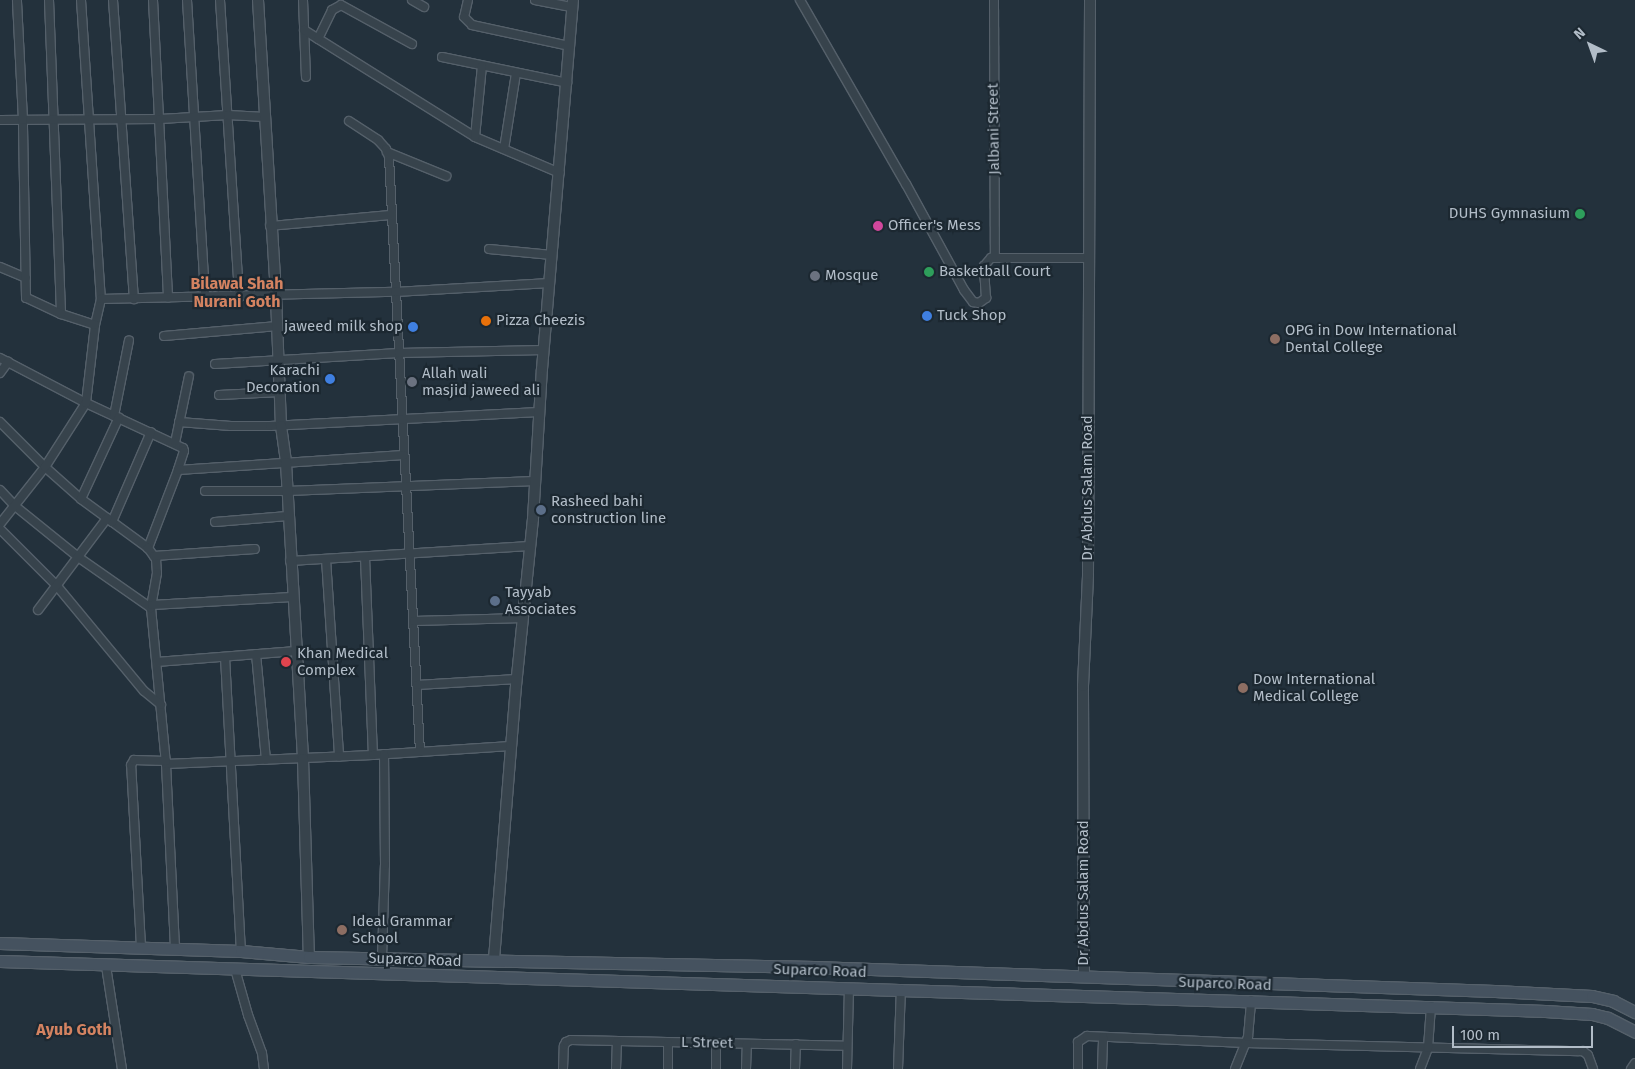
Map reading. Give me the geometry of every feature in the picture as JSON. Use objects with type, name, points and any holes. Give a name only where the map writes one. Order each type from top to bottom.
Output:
[{"type":"main road","name":"Suparco Road","points":[[0,942],[175,948],[330,957],[494,959],[1084,976],[1218,983],[1592,996],[1613,1001],[1635,1012]]},
{"type":"main road","points":[[133,966],[137,947]]},
{"type":"main road","points":[[330,957],[331,972]]},
{"type":"main road","name":"Suparco Road","points":[[0,961],[106,966],[522,979],[742,983],[1086,996],[1218,998],[1431,1006],[1592,1014],[1608,1018],[1635,1032]]},
{"type":"main road","points":[[742,966],[742,983]]},
{"type":"main road","points":[[1218,983],[1218,998]]},
{"type":"street","points":[[17,0],[23,120],[26,298],[61,314],[95,325]]},
{"type":"street","points":[[48,0],[61,314]]},
{"type":"street","points":[[0,524],[45,467],[86,403],[95,325],[101,299],[81,0]]},
{"type":"street","points":[[113,0],[134,299]]},
{"type":"street","points":[[152,0],[160,119],[168,298]]},
{"type":"street","points":[[188,0],[205,297]]},
{"type":"street","points":[[220,0],[239,297]]},
{"type":"street","points":[[258,0],[270,226],[278,326],[281,426],[286,463],[292,597],[303,759],[309,956]]},
{"type":"street","points":[[303,0],[306,76]]},
{"type":"street","points":[[412,0],[424,7]]},
{"type":"street","points":[[468,0],[464,17],[472,25],[569,46]]},
{"type":"street","points":[[494,959],[511,746],[530,546],[572,3],[534,0]]},
{"type":"street","points":[[800,0],[906,184],[964,290],[976,303],[981,303],[986,298],[984,266],[987,261],[995,257],[1089,258]]},
{"type":"street","name":"Jalbani Street","points":[[994,0],[995,257]]},
{"type":"street","name":"Dr Abdus Salam Road","points":[[1084,976],[1084,686],[1088,575],[1090,0]]},
{"type":"street","points":[[318,39],[332,10],[341,5],[412,44]]},
{"type":"street","points":[[304,30],[475,136],[560,173]]},
{"type":"street","points":[[442,58],[567,83]]},
{"type":"street","points":[[475,136],[482,66]]},
{"type":"street","points":[[504,149],[516,73]]},
{"type":"street","points":[[0,120],[160,119],[228,115],[265,117]]},
{"type":"street","points":[[349,121],[378,140],[387,152],[446,176]]},
{"type":"street","points":[[387,152],[392,215],[420,752]]},
{"type":"street","points":[[270,226],[392,215]]},
{"type":"street","points":[[489,249],[552,256]]},
{"type":"street","points":[[0,267],[26,278]]},
{"type":"street","points":[[101,299],[395,292],[550,283]]},
{"type":"street","points":[[164,336],[278,326]]},
{"type":"street","points":[[81,499],[117,416],[129,340]]},
{"type":"street","points":[[215,364],[399,353],[544,350]]},
{"type":"street","points":[[0,358],[86,403],[175,443],[184,449],[178,470],[148,548]]},
{"type":"street","points":[[0,373],[8,362]]},
{"type":"street","points":[[175,443],[190,376]]},
{"type":"street","points":[[219,395],[280,392]]},
{"type":"street","points":[[179,422],[230,426],[281,426],[539,412]]},
{"type":"street","points":[[0,422],[45,467],[81,499],[148,548],[156,559],[157,573],[152,607],[166,762],[175,948]]},
{"type":"street","points":[[38,610],[78,557],[110,520],[151,432]]},
{"type":"street","points":[[178,470],[404,455]]},
{"type":"street","points":[[205,491],[287,491],[535,481]]},
{"type":"street","points":[[0,490],[15,506],[78,557],[152,607],[292,597]]},
{"type":"street","points":[[215,522],[288,516]]},
{"type":"street","points":[[0,529],[57,586],[144,691],[161,706]]},
{"type":"street","points":[[290,561],[530,546]]},
{"type":"street","points":[[154,556],[255,549]]},
{"type":"street","points":[[365,557],[373,755]]},
{"type":"street","points":[[326,559],[338,757]]},
{"type":"street","points":[[414,621],[523,618]]},
{"type":"street","points":[[157,662],[296,651]]},
{"type":"street","points":[[256,654],[266,760]]},
{"type":"street","points":[[225,657],[240,951]]},
{"type":"street","points":[[417,685],[517,679]]},
{"type":"street","points":[[137,947],[131,765],[134,760],[166,762],[303,759],[511,746]]},
{"type":"street","points":[[382,958],[385,865],[384,754]]},
{"type":"street","points":[[106,966],[122,1069]]},
{"type":"street","points":[[235,969],[248,1016],[262,1053],[264,1069]]},
{"type":"street","points":[[847,1069],[849,988]]},
{"type":"street","points":[[898,1069],[901,989]]},
{"type":"street","points":[[1235,1069],[1246,1043],[1251,1000]]},
{"type":"street","points":[[1420,1069],[1428,1048],[1431,1006]]},
{"type":"street","points":[[1078,1069],[1078,1042],[1080,1038],[1087,1036],[1246,1043],[1583,1051],[1588,1055],[1593,1069]]},
{"type":"street","points":[[1102,1069],[1103,1037]]},
{"type":"street","name":"L Street","points":[[563,1069],[566,1042],[847,1046]]},
{"type":"street","points":[[616,1069],[617,1042]]},
{"type":"street","points":[[668,1042],[668,1069]]},
{"type":"street","points":[[716,1044],[716,1069]]},
{"type":"street","points":[[746,1044],[746,1069]]},
{"type":"street","points":[[795,1069],[796,1044]]},
{"type":"street","points":[[1631,1069],[1635,1063]]},
{"type":"place","name":"DUHS Gymnasium","points":[[1580,214]]},
{"type":"place","name":"Officer's Mess","points":[[878,226]]},
{"type":"place","name":"Basketball Court","points":[[929,272]]},
{"type":"place","name":"Mosque","points":[[815,276]]},
{"type":"place","name":"Tuck Shop","points":[[927,316]]},
{"type":"place","name":"Pizza Cheezis","points":[[486,321]]},
{"type":"place","name":"jaweed milk shop","points":[[413,327]]},
{"type":"place","name":"OPG in Dow International Dental College","points":[[1275,339]]},
{"type":"place","name":"Karachi Decoration","points":[[330,379]]},
{"type":"place","name":"Allah wali masjid jaweed ali","points":[[412,382]]},
{"type":"place","name":"Rasheed bahi construction line","points":[[541,510]]},
{"type":"place","name":"Tayyab Associates","points":[[495,601]]},
{"type":"place","name":"Khan Medical Complex","points":[[286,662]]},
{"type":"place","name":"Dow International Medical College","points":[[1243,688]]},
{"type":"place","name":"Ideal Grammar School","points":[[342,930]]},
{"type":"district","name":"Bilawal Shah Nurani Goth","points":[[237,293]]},
{"type":"district","name":"Ayub Goth","points":[[74,1030]]}]
